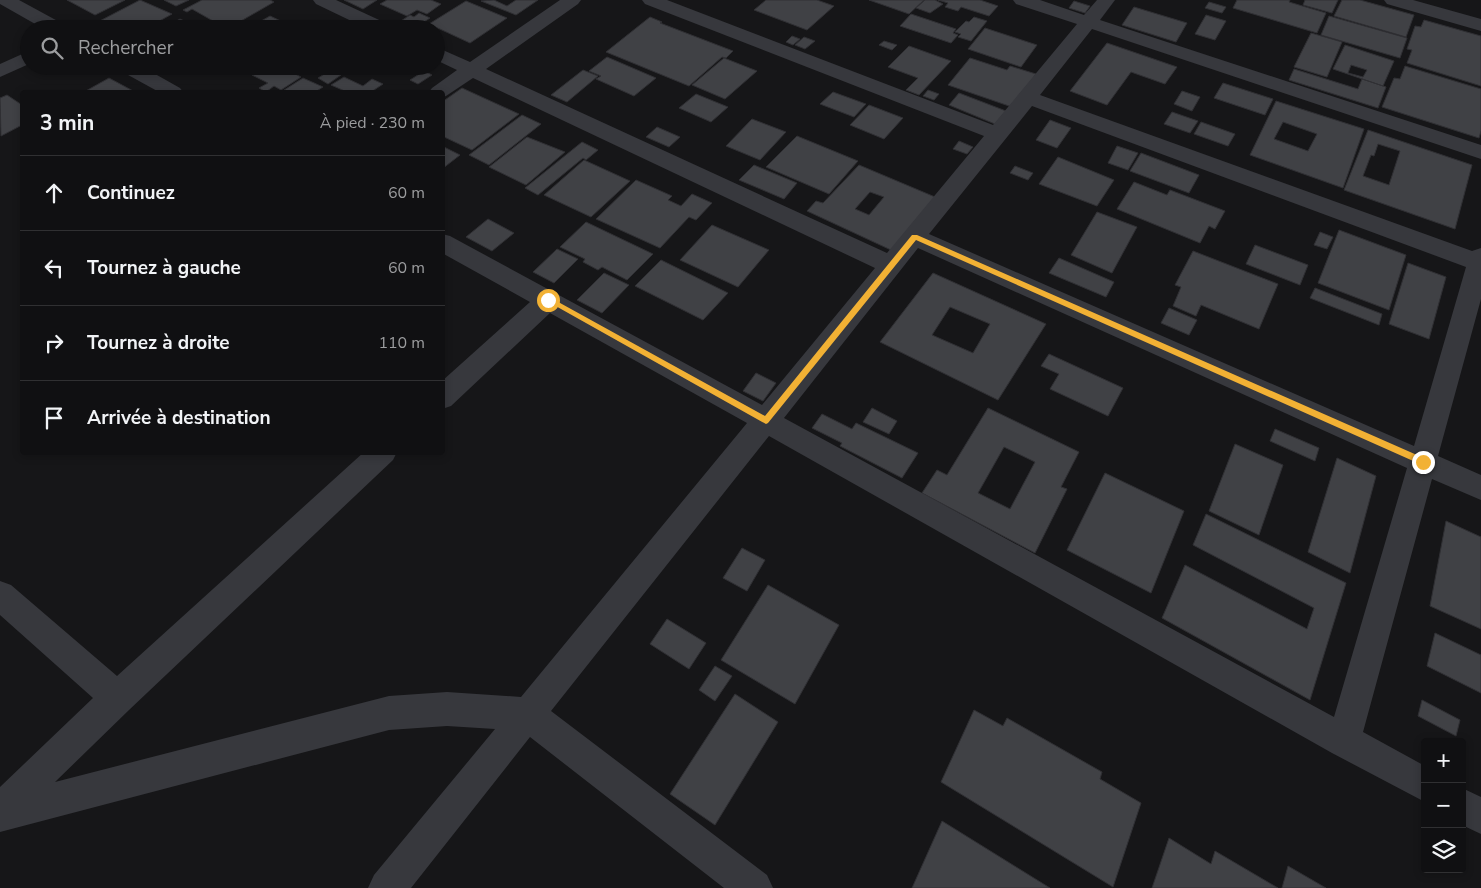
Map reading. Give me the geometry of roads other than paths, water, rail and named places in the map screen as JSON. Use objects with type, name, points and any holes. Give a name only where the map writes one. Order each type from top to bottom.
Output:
[{"type":"street","points":[[322,0],[365,20]]},
{"type":"street","points":[[442,90],[572,0]]},
{"type":"street","points":[[651,0],[997,134]]},
{"type":"street","points":[[1022,0],[1481,152]]},
{"type":"street","points":[[386,888],[1106,0]]},
{"type":"street","points":[[1393,0],[1481,25]]},
{"type":"street","points":[[12,1],[43,20]]},
{"type":"street","points":[[445,57],[891,265]]},
{"type":"street","points":[[0,71],[20,61]]},
{"type":"street","points":[[142,75],[169,90]]},
{"type":"street","points":[[1027,96],[1480,261],[1344,741]]},
{"type":"street","points":[[914,236],[1481,488]]},
{"type":"street","points":[[445,244],[1421,783]]},
{"type":"street","points":[[445,395],[548,300]]},
{"type":"street","points":[[0,812],[116,698],[380,455]]},
{"type":"street","points":[[0,595],[116,698]]},
{"type":"street","points":[[0,812],[389,713],[447,708],[527,714],[754,888]]},
{"type":"street","points":[[1466,808],[1481,816]]}]
